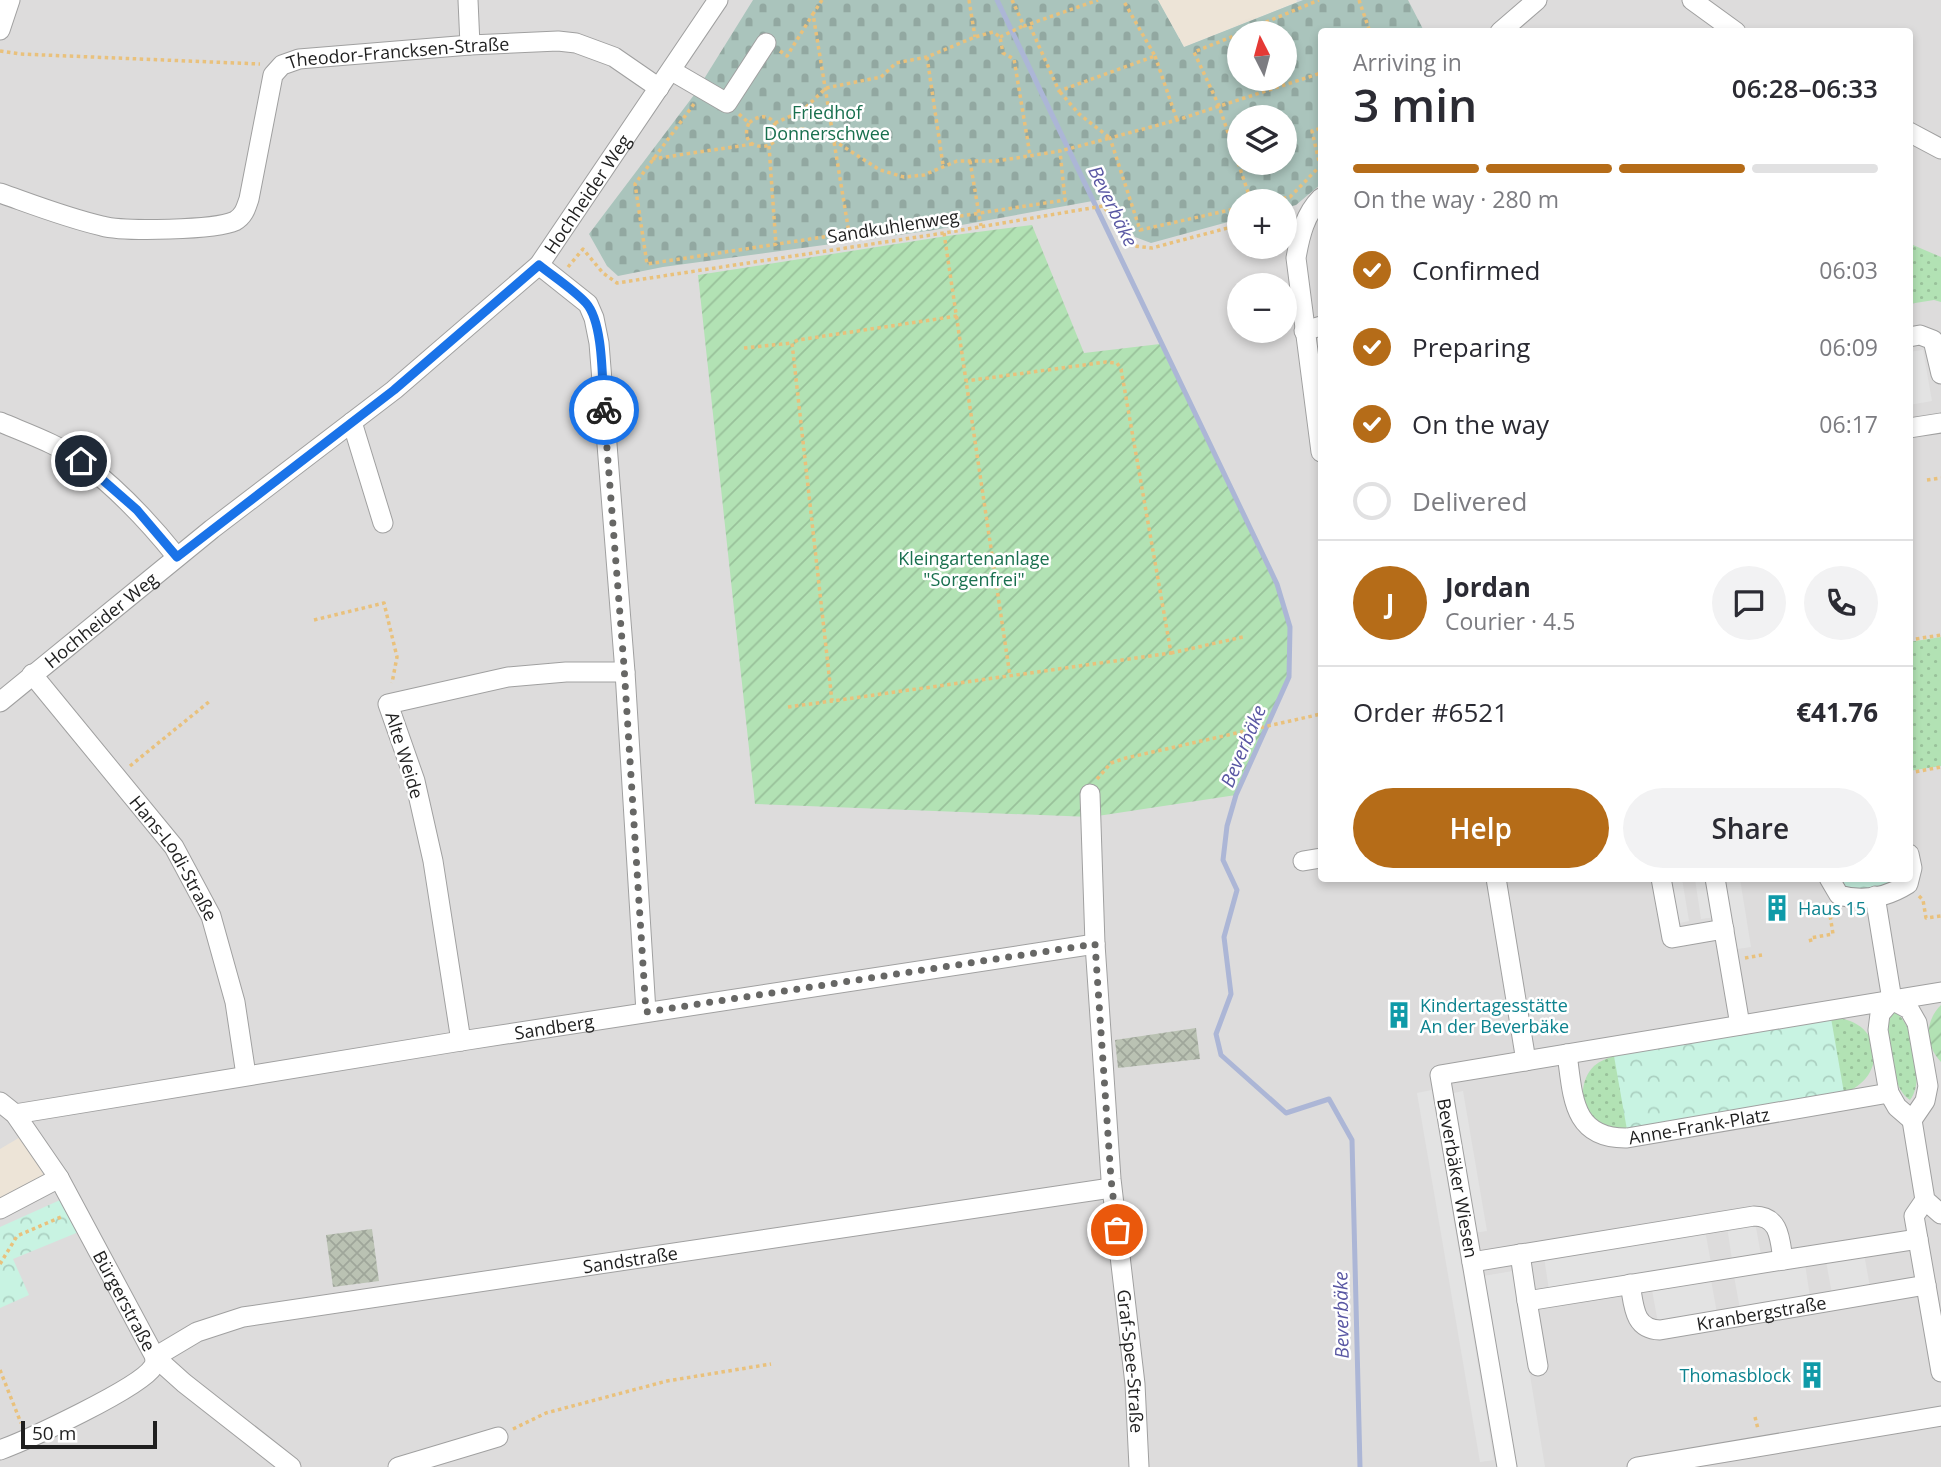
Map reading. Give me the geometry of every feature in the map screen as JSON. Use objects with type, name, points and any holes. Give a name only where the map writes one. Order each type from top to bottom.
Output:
[{"type":"street","points":[[0,30],[9,0]]},
{"type":"street","points":[[468,0],[470,45]]},
{"type":"street","name":"Hochheider Weg","points":[[0,702],[177,557],[404,382],[539,265],[718,0]]},
{"type":"street","points":[[1505,28],[1537,0]]},
{"type":"street","points":[[1692,0],[1730,28]]},
{"type":"street","name":"Theodor-Francksen-Straße","points":[[0,193],[103,227],[127,230],[194,227],[236,221],[245,211],[271,81],[282,65],[299,59],[529,40],[576,43],[614,57],[659,88]]},
{"type":"street","points":[[672,71],[727,103],[766,43]]},
{"type":"street","points":[[1913,134],[1941,149]]},
{"type":"street","points":[[1318,202],[1301,232],[1296,258],[1313,328],[1318,406]]},
{"type":"street","points":[[539,265],[587,304],[594,318],[599,343],[625,672],[646,1012]]},
{"type":"street","points":[[1913,336],[1928,336],[1933,340],[1941,374]]},
{"type":"street","points":[[0,422],[51,443],[81,461],[137,510],[177,557]]},
{"type":"street","points":[[352,422],[383,523]]},
{"type":"street","points":[[1913,427],[1941,423]]},
{"type":"street","name":"Alte Weide","points":[[461,1041],[433,860],[415,781],[388,704],[508,677],[566,672],[625,672]]},
{"type":"street","name":"Hans-Lodi-Straße","points":[[32,674],[174,847],[211,916],[235,1002],[246,1075]]},
{"type":"street","name":"Graf-Spee-Straße","points":[[1090,794],[1095,944],[1111,1188],[1134,1371],[1139,1467]]},
{"type":"street","points":[[1497,882],[1526,1060],[1941,992]]},
{"type":"street","points":[[1662,882],[1672,938],[1724,929]]},
{"type":"street","points":[[1717,882],[1740,1025]]},
{"type":"street","points":[[1834,887],[1855,900],[1893,894],[1908,884]]},
{"type":"street","points":[[1875,896],[1892,1000],[1881,1014],[1878,1030],[1889,1093],[1897,1107],[1912,1120],[1925,1200],[1941,1214]]},
{"type":"street","name":"Sandberg","points":[[8,1108],[246,1075],[1095,944]]},
{"type":"street","points":[[1892,1000],[1909,1009],[1917,1023],[1935,1085],[1912,1120]]},
{"type":"street","name":"Anne-Frank-Platz","points":[[1567,1054],[1578,1114],[1587,1126],[1613,1139],[1889,1093]]},
{"type":"street","name":"Beverbäker Wiesen","points":[[1507,1467],[1440,1075],[1526,1060]]},
{"type":"street","name":"Bürgerstraße","points":[[8,1108],[59,1178],[155,1357],[290,1467]]},
{"type":"street","points":[[0,1209],[59,1178]]},
{"type":"street","name":"Sandstraße","points":[[155,1357],[198,1332],[243,1317],[1111,1188]]},
{"type":"street","points":[[1925,1200],[1914,1216],[1941,1371]]},
{"type":"street","points":[[1472,1262],[1761,1216],[1768,1219],[1778,1230],[1783,1260]]},
{"type":"street","points":[[1527,1301],[1918,1239]]},
{"type":"street","points":[[1520,1254],[1538,1366]]},
{"type":"street","name":"Kranbergstraße","points":[[1630,1284],[1635,1315],[1645,1327],[1652,1330],[1926,1285]]},
{"type":"street","points":[[0,1450],[27,1440],[139,1380],[153,1367],[155,1357]]},
{"type":"street","points":[[1637,1467],[1941,1416]]},
{"type":"street","points":[[398,1467],[498,1437]]},
{"type":"path","points":[[766,43],[787,56],[821,2],[814,0]]},
{"type":"path","points":[[969,0],[975,37]]},
{"type":"path","points":[[1012,0],[1024,26]]},
{"type":"path","points":[[1000,37],[1098,0]]},
{"type":"path","points":[[1123,0],[1155,56],[1177,120]]},
{"type":"path","points":[[1271,21],[1320,0]]},
{"type":"path","points":[[1359,0],[1369,28]]},
{"type":"path","points":[[813,14],[849,233]]},
{"type":"path","points":[[1030,26],[1059,91],[1079,114],[1110,138],[1140,229],[1227,211]]},
{"type":"path","points":[[775,123],[802,111],[826,88],[881,77],[896,63],[927,57],[993,32],[1000,37],[1003,53],[1014,59],[1030,156]]},
{"type":"path","points":[[1227,39],[1194,52],[1220,106],[1247,189]]},
{"type":"path","points":[[0,51],[282,65]]},
{"type":"path","points":[[1059,91],[1155,56]]},
{"type":"path","points":[[927,57],[943,166]]},
{"type":"path","points":[[778,131],[803,129],[833,139],[880,170],[904,177],[924,175],[957,161],[997,161],[1079,148],[1177,120],[1318,74]]},
{"type":"path","points":[[704,92],[635,184],[647,264],[1065,200],[1060,151]]},
{"type":"path","points":[[727,103],[749,122]]},
{"type":"path","points":[[652,159],[752,144],[769,146],[776,139],[778,131],[775,123],[767,116],[757,116],[749,122],[747,137],[752,144]]},
{"type":"path","points":[[1318,129],[1312,131],[1318,154]]},
{"type":"path","points":[[769,146],[776,245]]},
{"type":"path","points":[[971,161],[981,226]]},
{"type":"path","points":[[1297,190],[1318,169]]},
{"type":"path","name":"Sandkuhlenweg","points":[[558,280],[583,248],[603,272],[617,283],[944,233],[1090,207],[1103,206],[1134,246],[1152,248],[1227,228]]},
{"type":"path","points":[[944,233],[1010,676]]},
{"type":"path","points":[[744,348],[792,343],[957,316]]},
{"type":"path","points":[[792,343],[832,701]]},
{"type":"path","points":[[966,381],[1106,362],[1117,363],[1121,369],[1171,653]]},
{"type":"path","points":[[1927,480],[1941,478]]},
{"type":"path","points":[[314,621],[384,603],[397,657],[388,704]]},
{"type":"path","points":[[1913,639],[1930,634],[1941,635]]},
{"type":"path","points":[[788,707],[1171,653],[1243,636]]},
{"type":"path","points":[[117,777],[210,701]]},
{"type":"path","points":[[1090,794],[1102,771],[1119,760],[1318,715]]},
{"type":"path","points":[[1913,772],[1941,767]]},
{"type":"path","points":[[1908,884],[1923,900],[1926,918],[1941,916]]},
{"type":"path","points":[[1811,942],[1810,938],[1833,934],[1830,915],[1834,887]]},
{"type":"path","points":[[0,1264],[17,1236],[76,1210]]},
{"type":"path","points":[[498,1437],[545,1412],[667,1381],[771,1364]]},
{"type":"path","points":[[0,1370],[27,1440]]},
{"type":"shaded area","points":[[0,0],[1158,0],[1184,47],[1227,30],[1227,91],[1297,91],[1297,21],[1249,21],[1297,2],[1296,0],[1941,0],[1941,1467],[0,1467]]},
{"type":"shaded area","points":[[1158,0],[1297,2],[1249,21],[1227,21],[1227,30],[1184,47]]},
{"type":"shaded area","points":[[1923,350],[1932,401],[1913,404],[1913,351]]},
{"type":"shaded area","points":[[1668,882],[1682,882],[1689,921],[1675,924]]},
{"type":"shaded area","points":[[1695,882],[1709,882],[1715,917],[1701,919]]},
{"type":"shaded area","points":[[1726,882],[1740,882],[1751,947],[1737,949]]},
{"type":"shaded area","points":[[1196,1028],[1200,1059],[1118,1068],[1115,1040]]},
{"type":"shaded area","points":[[1432,1090],[1494,1460],[1480,1462],[1417,1093]]},
{"type":"shaded area","points":[[1463,1091],[1487,1231],[1473,1233],[1449,1094]]},
{"type":"shaded area","points":[[22,1136],[46,1179],[0,1204],[0,1149]]},
{"type":"shaded area","points":[[1755,1222],[1761,1255],[1732,1260],[1727,1226]]},
{"type":"shaded area","points":[[372,1229],[379,1281],[333,1287],[326,1235]]},
{"type":"shaded area","points":[[1705,1230],[1711,1263],[1549,1290],[1544,1257]]},
{"type":"shaded area","points":[[1864,1254],[1870,1287],[1832,1294],[1826,1261]]},
{"type":"shaded area","points":[[1805,1264],[1810,1297],[1740,1309],[1734,1276]]},
{"type":"shaded area","points":[[1513,1271],[1545,1467],[1514,1467],[1483,1276]]},
{"type":"shaded area","points":[[1711,1280],[1717,1313],[1658,1323],[1652,1290]]},
{"type":"green space","name":"Friedhof Donnerschwee","points":[[753,0],[1158,0],[1184,47],[1227,30],[1227,91],[1297,91],[1297,21],[1250,21],[1303,0],[1408,0],[1422,28],[1318,28],[1318,187],[1297,204],[1297,189],[1227,189],[1227,222],[1151,243],[1135,237],[1109,198],[934,230],[663,267],[618,276],[607,266],[589,234],[694,95]]},
{"type":"green space","name":"Kleingartenanlage \"Sorgenfrei\"","points":[[1032,225],[1084,353],[1160,344],[1277,584],[1288,623],[1289,677],[1236,795],[1091,817],[755,804],[698,275]]},
{"type":"green space","points":[[1913,245],[1941,257],[1941,302],[1934,300],[1913,303]]},
{"type":"green space","points":[[1941,637],[1941,766],[1913,770],[1913,641]]},
{"type":"green space","points":[[1839,882],[1897,882],[1892,886],[1847,891]]},
{"type":"green space","points":[[1941,1005],[1941,1062],[1929,1041],[1929,1026]]},
{"type":"green space","points":[[1894,1011],[1907,1028],[1915,1053],[1917,1080],[1910,1100],[1898,1084],[1890,1057],[1888,1030]]},
{"type":"green space","points":[[1831,1018],[1848,1020],[1861,1027],[1874,1049],[1874,1062],[1869,1074],[1859,1085],[1844,1093],[1615,1130],[1597,1122],[1586,1108],[1583,1093],[1589,1072],[1601,1061],[1614,1056]]},
{"type":"green space","points":[[1831,1018],[1844,1093],[1627,1130],[1614,1056]]},
{"type":"green space","points":[[69,1196],[86,1229],[13,1259],[29,1295],[0,1308],[0,1227]]},
{"type":"waterway","name":"Beverbäke","points":[[997,0],[1277,584],[1290,627],[1289,677],[1236,795],[1227,826],[1223,860],[1237,890],[1224,937],[1231,994],[1216,1034],[1221,1055],[1286,1113],[1329,1099],[1352,1140],[1360,1467]]},
{"type":"way so far","points":[[604,410],[624,666],[646,1012],[1095,944],[1117,1230]]},
{"type":"place","name":"Haus 15","points":[[1777,908]]},
{"type":"place","name":"Kindertagesstätte An der Beverbäke","points":[[1399,1015]]},
{"type":"place","name":"Thomasblock","points":[[1812,1375]]},
{"type":"route","points":[[81,461],[137,510],[177,557],[394,390],[539,265],[587,304],[594,318],[599,343],[604,410]]}]
